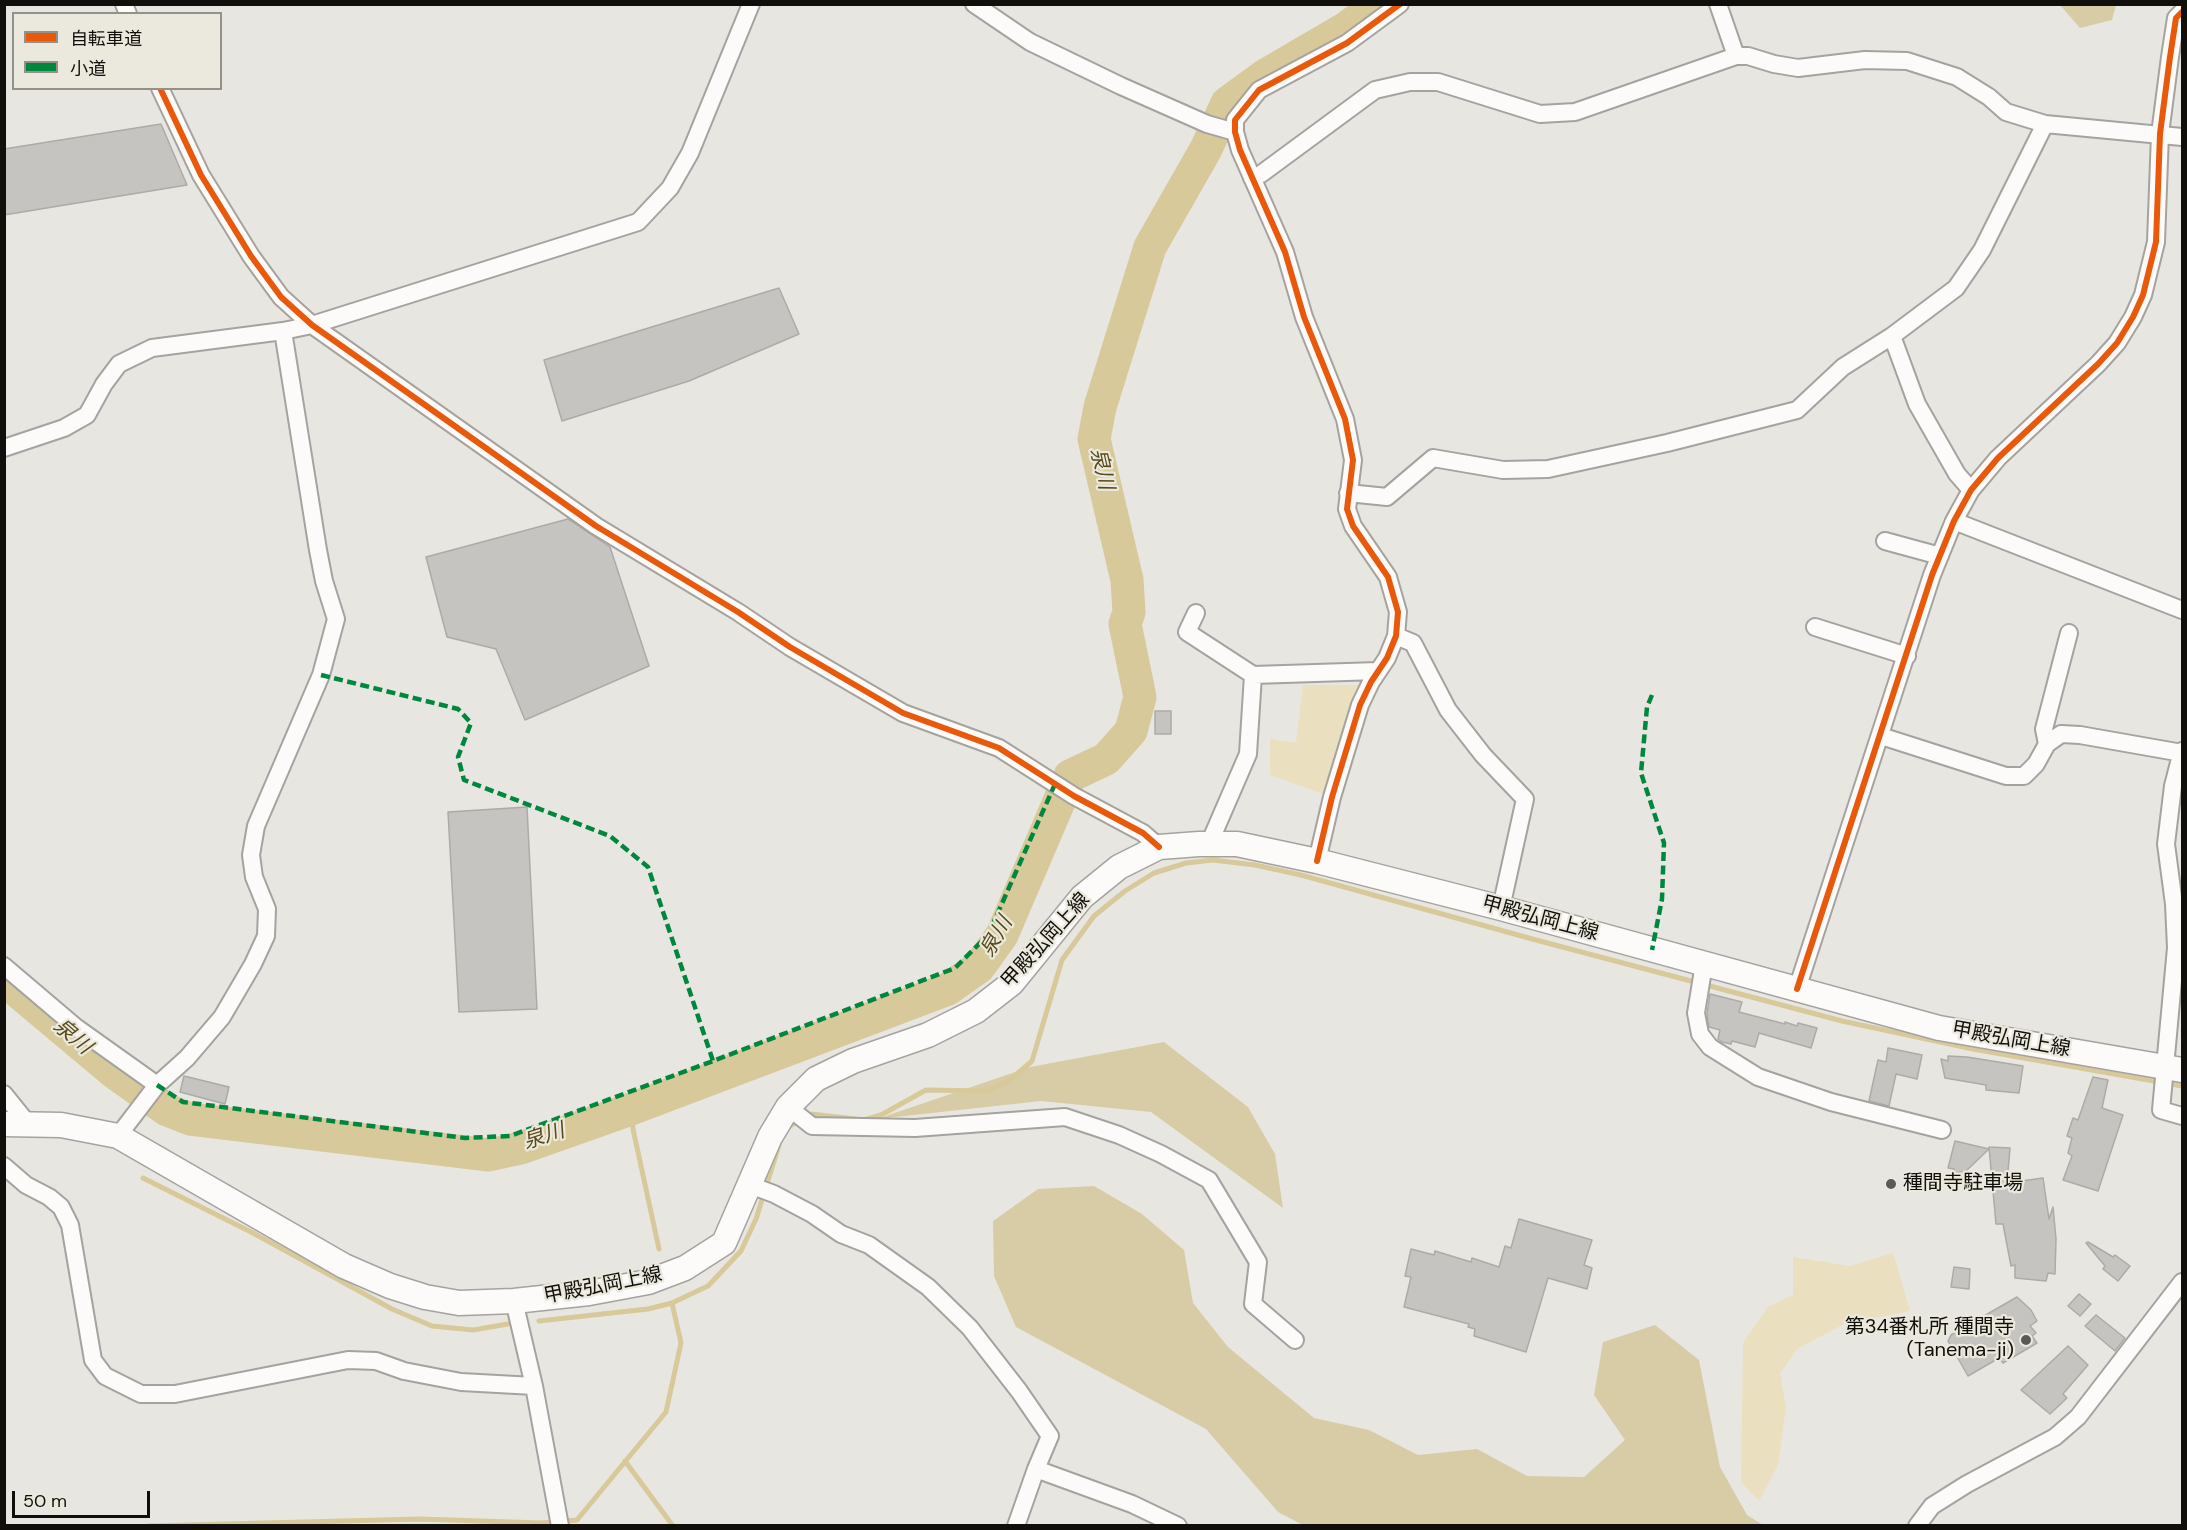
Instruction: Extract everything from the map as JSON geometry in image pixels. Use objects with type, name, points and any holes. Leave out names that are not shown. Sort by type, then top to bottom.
[{"type":"main road","name":"甲殿弘岡上線","points":[[4,1124],[61,1125],[118,1136],[344,1266],[425,1297],[459,1303],[514,1301],[589,1293],[648,1282],[686,1268],[724,1243],[762,1190],[770,1137],[788,1107],[816,1078],[853,1061],[928,1035],[976,1011],[1012,983],[1082,897],[1119,867],[1159,847],[1209,844],[1237,844],[1317,861],[1501,908],[1704,966],[1938,1028],[2168,1077]]},
{"type":"street","points":[[4,448],[64,428],[87,415],[118,364],[152,348],[283,331],[312,325],[638,222],[670,188],[690,153],[751,4]]},
{"type":"street","points":[[974,4],[1030,42],[1121,86],[1207,124],[1230,131],[1285,252],[1304,317],[1345,419],[1353,460],[1347,509],[1353,526],[1388,577],[1398,612],[1396,636],[1387,658],[1359,705],[1332,797],[1317,861]]},
{"type":"street","points":[[1230,131],[1235,120],[1259,90],[1347,43],[1400,4]]},
{"type":"street","points":[[1718,4],[1736,56]]},
{"type":"street","points":[[1797,989],[1940,556],[1954,520],[1971,489],[1998,459],[2117,343],[2143,295],[2156,242],[2160,134],[2176,18],[2182,12]]},
{"type":"street","points":[[1252,178],[1261,174],[1375,90],[1410,82],[1438,82],[1540,114],[1575,112],[1736,56],[1748,56],[1798,68],[1865,60],[1907,61],[1957,77],[1989,96],[2006,112],[2045,124],[2182,137]]},
{"type":"street","points":[[161,90],[201,175],[251,256],[280,297],[312,325],[596,526],[738,612],[790,647],[903,713],[999,748],[1074,796],[1143,833],[1159,847]]},
{"type":"street","points":[[1348,493],[1387,497],[1433,458],[1503,470],[1548,469],[1667,443],[1797,410],[1843,367],[1892,336],[1956,288],[1982,250],[2045,124]]},
{"type":"street","points":[[118,1136],[154,1089],[187,1058],[222,1017],[254,964],[266,936],[267,909],[254,877],[251,855],[256,826],[321,675],[336,619],[324,581],[318,550],[283,331]]},
{"type":"street","points":[[1892,336],[1917,404],[1957,474],[1971,489]]},
{"type":"street","points":[[1954,520],[2182,610]]},
{"type":"street","points":[[1885,540],[1940,556]]},
{"type":"street","points":[[1196,613],[1187,632],[1253,675],[1378,670]]},
{"type":"street","points":[[1815,627],[1907,656]]},
{"type":"street","points":[[2048,744],[2044,729],[2069,633]]},
{"type":"street","points":[[1396,636],[1413,643],[1448,710],[1483,755],[1525,799],[1501,908]]},
{"type":"street","points":[[1209,844],[1248,754],[1253,675]]},
{"type":"street","points":[[1881,736],[2006,776],[2024,776],[2036,764],[2048,744],[2061,734],[2080,735],[2182,752],[2173,786],[2166,844],[2174,904],[2176,948],[2168,1077],[2161,1110],[2182,1116]]},
{"type":"street","points":[[4,966],[154,1089]]},
{"type":"street","points":[[1704,966],[1696,1013],[1700,1034],[1710,1047],[1758,1077],[1831,1102],[1942,1130]]},
{"type":"street","points":[[4,1094],[29,1125]]},
{"type":"street","points":[[788,1107],[812,1126],[915,1128],[1065,1117],[1119,1135],[1161,1154],[1209,1180],[1258,1262],[1253,1304],[1295,1340]]},
{"type":"street","points":[[4,1166],[26,1185],[49,1197],[61,1207],[70,1225],[93,1360],[105,1376],[141,1394],[175,1394],[348,1360],[375,1361],[404,1371],[462,1382],[534,1386]]},
{"type":"street","points":[[762,1190],[812,1214],[841,1234],[869,1245],[928,1287],[970,1328],[1019,1391],[1050,1436],[1016,1526]]},
{"type":"street","points":[[1917,1526],[1932,1506],[1967,1484],[2055,1437],[2078,1417],[2182,1282]]},
{"type":"street","points":[[514,1301],[534,1386],[559,1522]]},
{"type":"street","points":[[1036,1469],[1132,1504],[1178,1526]]},
{"type":"shaded area","points":[[2060,5],[2116,5],[2112,20],[2080,28]]},
{"type":"shaded area","points":[[1303,685],[1359,685],[1324,794],[1270,775],[1270,739],[1296,743]]},
{"type":"shaded area","points":[[1164,1042],[1248,1107],[1275,1154],[1283,1208],[1151,1112],[1041,1101],[877,1119],[1030,1067]]},
{"type":"shaded area","points":[[1094,1186],[1142,1214],[1184,1250],[1193,1303],[1228,1347],[1314,1418],[1369,1430],[1418,1455],[1477,1449],[1527,1476],[1584,1477],[1625,1440],[1594,1395],[1603,1342],[1655,1325],[1699,1360],[1720,1467],[1747,1515],[1763,1525],[1303,1525],[1278,1512],[1206,1429],[1016,1327],[994,1276],[993,1221],[1038,1189]]},
{"type":"shaded area","points":[[1893,1253],[1910,1311],[1844,1324],[1797,1349],[1780,1374],[1786,1407],[1778,1465],[1759,1501],[1741,1482],[1743,1343],[1768,1307],[1793,1295],[1793,1257],[1850,1266]]},
{"type":"building","points":[[161,124],[187,185],[4,215],[4,149]]},
{"type":"building","points":[[779,288],[799,334],[689,381],[562,421],[544,360]]},
{"type":"building","points":[[568,519],[610,547],[649,666],[525,720],[496,649],[447,637],[426,557]]},
{"type":"building","points":[[1155,711],[1171,711],[1171,734],[1155,734]]},
{"type":"building","points":[[527,807],[537,1009],[459,1012],[448,812]]},
{"type":"building","points":[[1710,994],[1742,1002],[1739,1012],[1785,1024],[1785,1022],[1797,1026],[1798,1023],[1817,1028],[1811,1048],[1759,1033],[1755,1047],[1732,1041],[1731,1044],[1722,1042],[1718,1039],[1720,1030],[1709,1027],[1707,1014]]},
{"type":"building","points":[[1888,1048],[1922,1055],[1917,1079],[1896,1074],[1889,1106],[1869,1101],[1878,1060],[1886,1062]]},
{"type":"building","points":[[1948,1056],[2023,1066],[2019,1093],[1986,1090],[1986,1085],[1945,1078],[1941,1059],[1948,1061]]},
{"type":"building","points":[[184,1076],[229,1087],[225,1104],[180,1092]]},
{"type":"building","points":[[2093,1077],[2108,1080],[2102,1108],[2123,1115],[2098,1191],[2063,1180],[2072,1156],[2068,1153],[2072,1138],[2067,1136],[2073,1118],[2078,1120]]},
{"type":"building","points":[[1955,1141],[1989,1149],[1966,1171],[1956,1173],[1954,1169],[1948,1168]]},
{"type":"building","points":[[1989,1147],[2010,1148],[2007,1183],[2043,1178],[2049,1219],[2053,1207],[2056,1239],[2055,1274],[2048,1273],[2046,1281],[2015,1278],[2015,1265],[2011,1266],[2003,1224],[1996,1224]]},
{"type":"building","points":[[1519,1219],[1592,1240],[1584,1265],[1592,1268],[1587,1289],[1548,1278],[1526,1352],[1474,1336],[1475,1329],[1468,1327],[1469,1324],[1404,1307],[1411,1277],[1405,1276],[1411,1249],[1434,1255],[1435,1251],[1471,1262],[1472,1258],[1499,1267],[1505,1246],[1511,1248]]},
{"type":"building","points":[[2088,1242],[2113,1257],[2115,1255],[2130,1266],[2118,1281],[2103,1269],[2105,1266],[2086,1243]]},
{"type":"building","points":[[1954,1267],[1970,1269],[1969,1289],[1951,1287]]},
{"type":"building","points":[[2079,1294],[2091,1304],[2080,1316],[2068,1306]]},
{"type":"building","points":[[2017,1297],[2031,1310],[2037,1321],[2030,1326],[2036,1333],[2032,1336],[2037,1343],[2003,1363],[1999,1358],[1968,1376],[1948,1341],[1951,1335]]},
{"type":"building","points":[[2096,1315],[2125,1338],[2115,1351],[2085,1326]]},
{"type":"building","points":[[2068,1346],[2088,1365],[2063,1394],[2067,1398],[2050,1414],[2021,1390]]},
{"type":"waterway","name":"泉川","points":[[4,980],[115,1073],[167,1110],[190,1119],[489,1155],[521,1148],[631,1109],[948,989],[979,967],[1002,935],[1070,776],[1106,759],[1131,731],[1140,697],[1125,624],[1129,612],[1127,580],[1094,439],[1100,407],[1150,247],[1206,149],[1227,103],[1264,76],[1346,28],[1378,4]]},
{"type":"waterway","points":[[786,1128],[811,1114],[864,1120],[881,1115],[926,1090],[989,1091],[1011,1079],[1032,1061],[1062,960],[1094,916],[1125,891],[1154,873],[1186,863],[1213,860],[1255,865],[1301,875],[1842,1021],[1973,1049],[2182,1086]]},
{"type":"waterway","points":[[631,1109],[633,1129],[659,1249]]},
{"type":"waterway","points":[[539,1321],[648,1309],[672,1303],[708,1286],[741,1251],[756,1219],[779,1145]]},
{"type":"waterway","points":[[143,1178],[253,1233],[392,1309],[432,1326],[473,1330],[508,1324]]},
{"type":"waterway","points":[[148,1526],[420,1519],[542,1523],[577,1520],[666,1412],[681,1343],[672,1303]]},
{"type":"waterway","points":[[625,1461],[673,1526]]},
{"type":"marked path","points":[[321,675],[458,709],[471,723],[458,757],[464,780],[610,836],[648,867],[713,1061]]},
{"type":"marked path","points":[[1652,695],[1647,707],[1641,773],[1664,843],[1662,899],[1652,950]]},
{"type":"marked path","points":[[157,1085],[183,1102],[465,1138],[510,1136],[955,968],[988,935],[1055,784]]},
{"type":"cycle path","points":[[1317,861],[1332,797],[1360,705],[1371,682],[1387,658],[1396,636],[1398,612],[1388,577],[1353,526],[1347,509],[1353,460],[1345,419],[1304,317],[1285,252],[1240,150],[1235,132],[1235,120],[1259,90],[1347,43],[1400,4]]},
{"type":"cycle path","points":[[1797,989],[1932,575],[1954,521],[1971,490],[1998,458],[2098,364],[2117,343],[2143,295],[2156,242],[2160,134],[2170,57],[2176,18],[2182,12]]},
{"type":"cycle path","points":[[161,90],[201,175],[251,256],[281,297],[312,325],[596,526],[738,612],[790,647],[903,713],[999,748],[1074,796],[1143,833],[1159,847]]},
{"type":"place","name":"種間寺駐車場","points":[[1891,1184]]},
{"type":"place","name":"第34番札所 種間寺 (Tanema-ji)","points":[[2026,1340]]}]
